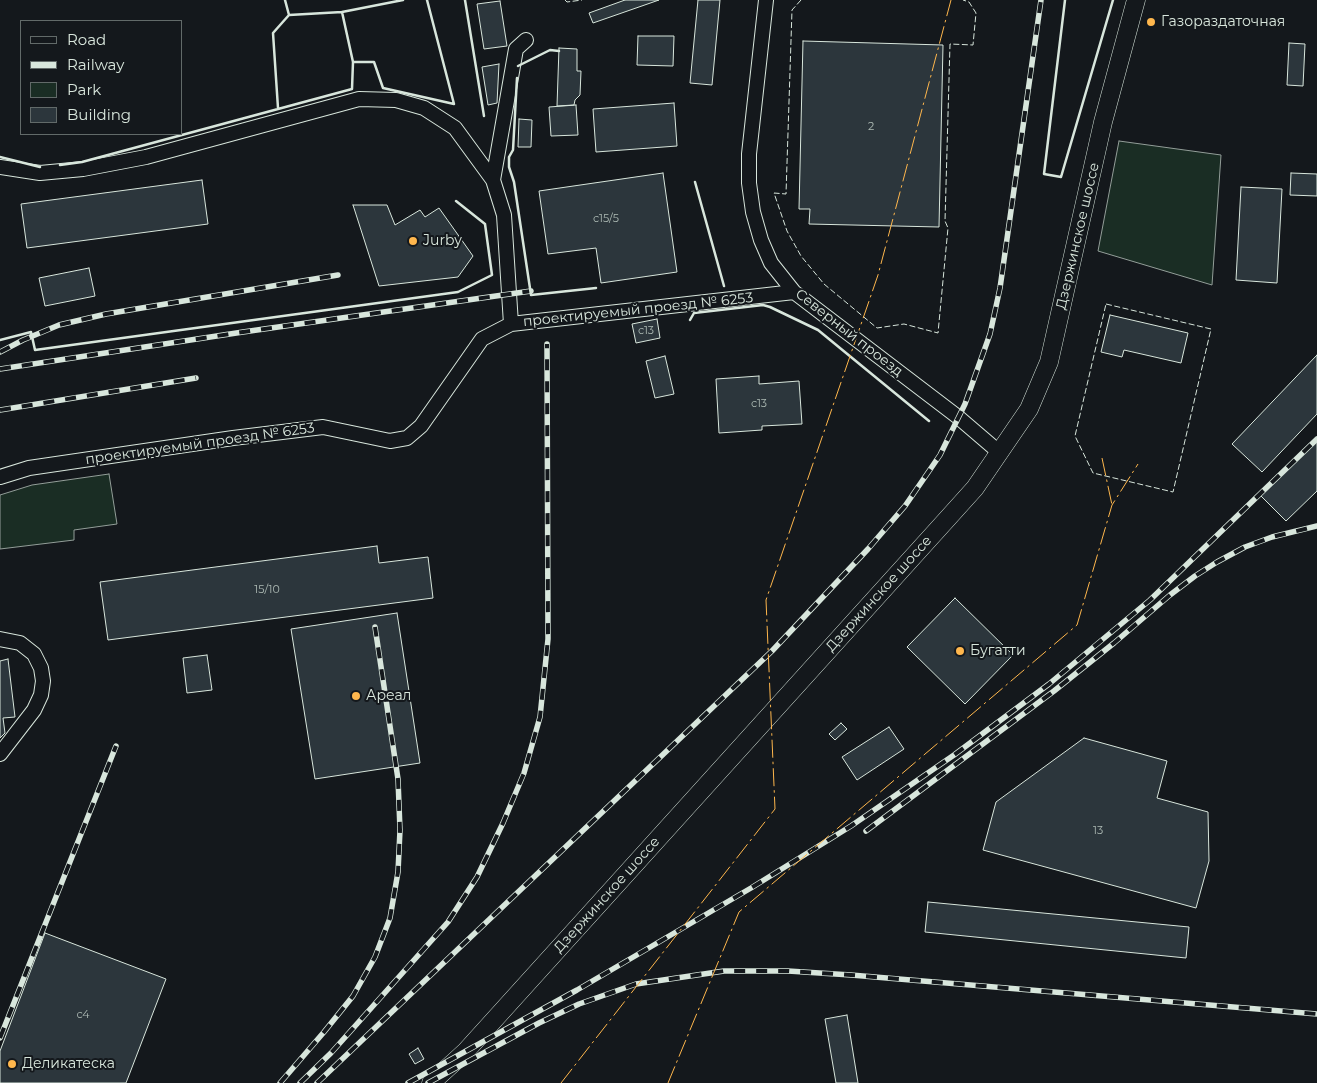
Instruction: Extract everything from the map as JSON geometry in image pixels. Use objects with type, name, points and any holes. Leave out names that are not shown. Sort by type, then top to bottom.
[{"type":"main road","name":"Дзержинское шоссе","points":[[431,1083],[465,1052],[975,488],[1029,409],[1049,362],[1103,122],[1136,0]]},
{"type":"street","name":"Северный проезд","points":[[766,0],[749,154],[749,183],[752,212],[760,240],[771,263],[794,292],[958,418],[1000,453]]},
{"type":"street","points":[[493,180],[516,49],[526,40]]},
{"type":"street","points":[[0,167],[40,173],[92,168],[146,157],[359,99],[396,100],[424,108],[455,128],[493,180],[504,215],[512,324]]},
{"type":"street","name":"проектируемый проезд № 6253","points":[[0,477],[29,468],[323,427],[390,441],[407,438],[421,426],[482,339],[512,324],[794,292]]},
{"type":"street","points":[[0,639],[20,643],[34,654],[41,668],[43,681],[41,695],[34,710],[0,754]]},
{"type":"green space","points":[[1119,141],[1221,155],[1212,285],[1098,251]]},
{"type":"green space","points":[[109,474],[117,524],[74,530],[74,540],[0,549],[0,495],[32,485]]},
{"type":"building","points":[[625,0],[659,0],[593,23],[589,13]]},
{"type":"building","points":[[698,0],[720,0],[712,85],[690,83]]},
{"type":"building","points":[[500,1],[507,46],[484,49],[477,4]]},
{"type":"building","points":[[638,36],[674,36],[673,66],[637,65]]},
{"type":"building","points":[[803,41],[943,45],[939,227],[809,224],[810,209],[799,209]]},
{"type":"building","points":[[1289,43],[1305,44],[1303,86],[1287,85]]},
{"type":"building","points":[[559,48],[577,49],[577,71],[581,71],[580,95],[575,100],[574,105],[557,106]]},
{"type":"building","points":[[499,64],[497,103],[488,105],[482,67]]},
{"type":"building","points":[[674,103],[677,146],[596,152],[593,109]]},
{"type":"building","points":[[576,105],[578,135],[551,136],[549,107]]},
{"type":"building","points":[[519,119],[532,120],[531,147],[518,147]]},
{"type":"building","points":[[663,173],[677,272],[601,283],[596,248],[548,254],[539,191]]},
{"type":"building","points":[[1291,173],[1317,174],[1317,196],[1290,195]]},
{"type":"building","points":[[202,180],[208,224],[27,248],[21,204]]},
{"type":"building","points":[[1241,187],[1282,189],[1277,283],[1236,280]]},
{"type":"building","name":"Jurby","points":[[353,205],[387,205],[395,225],[420,210],[425,217],[439,208],[473,256],[458,277],[379,286]]},
{"type":"building","points":[[89,268],[95,296],[45,306],[39,278]]},
{"type":"building","points":[[1110,315],[1188,333],[1181,363],[1124,350],[1122,357],[1101,352]]},
{"type":"building","points":[[657,319],[660,338],[636,343],[632,324]]},
{"type":"building","points":[[1317,355],[1317,414],[1262,472],[1232,444]]},
{"type":"building","points":[[665,356],[674,394],[655,398],[646,361]]},
{"type":"building","points":[[759,376],[759,384],[799,381],[802,424],[762,426],[762,430],[719,433],[716,379]]},
{"type":"building","points":[[1317,441],[1317,491],[1286,521],[1260,495]]},
{"type":"building","points":[[377,546],[379,563],[428,557],[433,598],[108,640],[100,582]]},
{"type":"building","name":"Бугатти","points":[[955,598],[1013,655],[965,704],[907,647]]},
{"type":"building","name":"Ареал","points":[[397,613],[420,763],[315,779],[291,629]]},
{"type":"building","points":[[207,655],[212,690],[187,693],[183,658]]},
{"type":"building","points":[[8,659],[15,717],[3,718],[5,733],[0,738],[0,661]]},
{"type":"building","points":[[841,723],[847,729],[835,740],[829,734]]},
{"type":"building","points":[[889,727],[904,749],[857,780],[842,757]]},
{"type":"building","points":[[1084,738],[1167,761],[1157,798],[1208,812],[1209,861],[1196,908],[983,850],[996,802]]},
{"type":"building","points":[[928,902],[1189,927],[1186,958],[925,932]]},
{"type":"building","points":[[45,933],[166,979],[126,1083],[0,1083],[0,1051]]},
{"type":"building","points":[[847,1015],[858,1083],[836,1083],[825,1019]]},
{"type":"building","points":[[418,1048],[424,1059],[415,1064],[409,1054]]},
{"type":"railway","points":[[317,1083],[772,651],[868,549],[905,506],[940,455],[965,404],[990,334],[1000,288],[1041,0]]},
{"type":"railway","points":[[0,352],[59,325],[106,314],[338,275]]},
{"type":"railway","points":[[0,369],[531,291]]},
{"type":"railway","points":[[300,1083],[331,1053],[448,922],[477,877],[524,773],[540,717],[548,639],[547,344]]},
{"type":"railway","points":[[0,410],[196,378]]},
{"type":"railway","points":[[408,1083],[577,990],[751,888],[851,826],[954,755],[1049,684],[1150,600],[1317,439]]},
{"type":"railway","points":[[866,831],[1054,691],[1195,576],[1245,547],[1272,537],[1317,526]]},
{"type":"railway","points":[[280,1083],[353,996],[375,957],[390,918],[398,872],[400,830],[398,779],[375,627]]},
{"type":"railway","points":[[0,1038],[116,746]]},
{"type":"railway","points":[[428,1083],[539,1023],[579,1004],[636,984],[724,971],[788,971],[851,975],[1317,1014]]},
{"type":"fence","points":[[565,0],[567,2],[582,0]]},
{"type":"fence","points":[[801,0],[792,10],[786,194],[774,193],[787,231],[801,256],[824,284],[877,328],[904,324],[938,333],[948,228],[945,221],[950,44],[973,45],[976,13],[969,2],[963,0]]},
{"type":"fence","points":[[1106,304],[1211,329],[1173,492],[1093,473],[1075,436],[1106,304]]},
{"type":"wall","points":[[285,0],[289,15]]},
{"type":"wall","points":[[278,108],[273,33],[289,15],[342,12],[403,0]]},
{"type":"wall","points":[[353,62],[374,62],[383,88],[454,104],[427,0]]},
{"type":"wall","points":[[465,0],[484,116]]},
{"type":"wall","points":[[1065,0],[1044,174],[1061,177],[1113,0]]},
{"type":"wall","points":[[182,135],[352,89],[353,62],[342,12]]},
{"type":"wall","points":[[518,66],[550,50],[559,51]]},
{"type":"wall","points":[[517,78],[513,150],[509,157],[509,167],[514,182],[531,295],[596,288]]},
{"type":"wall","points":[[60,165],[82,162],[182,135]]},
{"type":"wall","points":[[0,157],[40,167]]},
{"type":"wall","points":[[695,182],[724,286]]},
{"type":"wall","points":[[0,340],[31,332],[35,350],[458,292],[492,275],[485,224],[456,201]]},
{"type":"wall","points":[[690,320],[694,313],[763,305],[770,307],[818,330],[929,421]]},
{"type":"power","points":[[561,1083],[775,809],[766,600],[878,275],[951,0]]},
{"type":"power","points":[[1102,458],[1112,505]]},
{"type":"power","points":[[668,1083],[739,912],[1077,625],[1112,505],[1138,464]]},
{"type":"place","name":"Газораздаточная","points":[[1151,22]]},
{"type":"place","name":"Jurby","points":[[413,241]]},
{"type":"place","name":"Бугатти","points":[[960,651]]},
{"type":"place","name":"Ареал","points":[[356,696]]},
{"type":"place","name":"Деликатеска","points":[[12,1064]]}]
